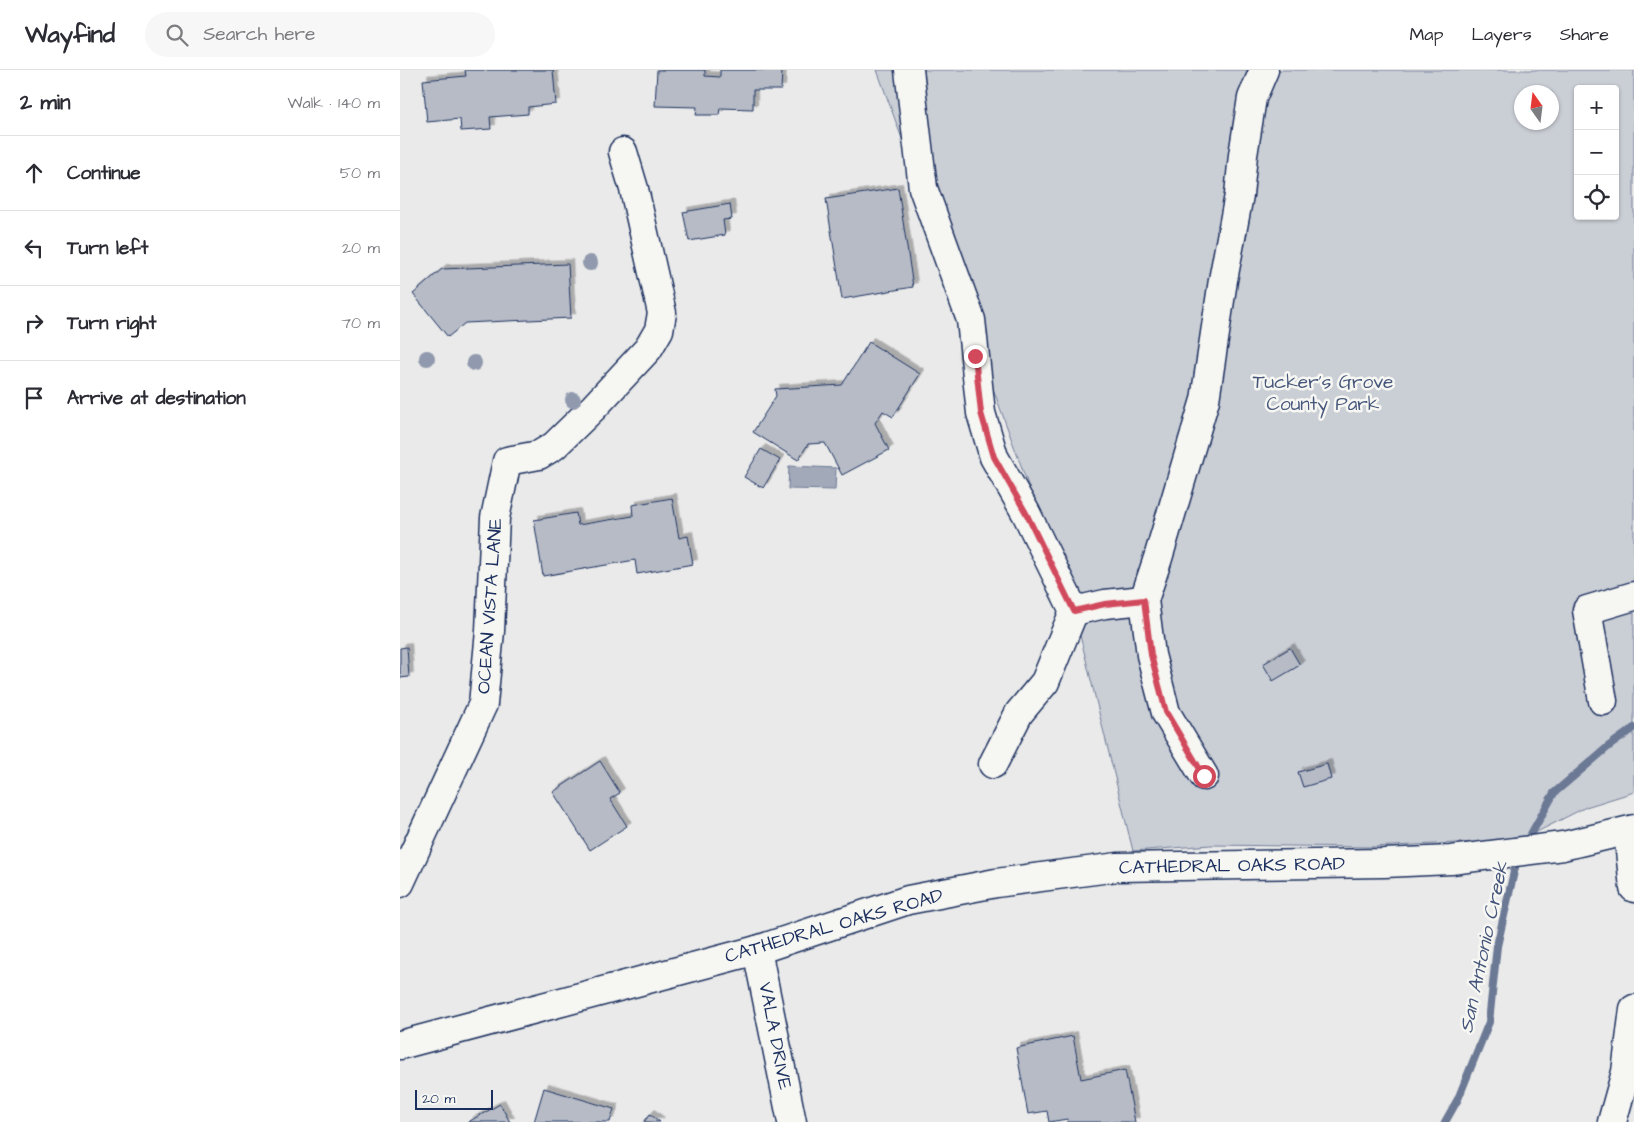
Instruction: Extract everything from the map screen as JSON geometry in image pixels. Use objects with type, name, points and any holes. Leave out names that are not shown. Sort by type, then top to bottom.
[{"type":"main road","points":[[909,70],[923,188],[971,320],[981,413],[994,457],[1026,513],[1074,611],[1045,682],[1019,713],[993,764]]},
{"type":"main road","points":[[1204,776],[1166,712],[1151,655],[1144,600],[1205,400],[1239,195],[1252,98],[1264,70]]},
{"type":"main road","name":"OCEAN VISTA LANE","points":[[400,883],[483,704],[490,631],[495,518],[507,461],[539,455],[554,446],[593,408],[648,349],[659,330],[662,313],[634,189],[623,152]]},
{"type":"main road","points":[[1603,701],[1587,610],[1634,596]]},
{"type":"main road","points":[[1074,611],[1105,604],[1144,600]]},
{"type":"main road","points":[[1631,831],[1634,888]]},
{"type":"main road","name":"CATHEDRAL OAKS ROAD","points":[[400,1045],[757,950],[908,900],[996,883],[1118,867],[1384,863],[1451,860],[1563,846],[1631,831]]},
{"type":"main road","name":"VALA DRIVE","points":[[757,950],[792,1122]]},
{"type":"main road","points":[[1612,1122],[1626,1072],[1634,1009]]},
{"type":"green space","name":"Tucker's Grove County Park","points":[[877,70],[1634,70],[1634,792],[1586,807],[1531,835],[1499,841],[1371,847],[1211,845],[1133,851],[1074,611]]},
{"type":"water","points":[[789,466],[836,468],[835,490],[788,489]]},
{"type":"building","points":[[465,70],[553,70],[556,104],[528,107],[528,114],[490,117],[491,129],[461,131],[460,119],[427,122],[423,80],[466,76]]},
{"type":"building","points":[[657,70],[705,70],[705,76],[720,77],[720,70],[782,70],[781,90],[753,90],[753,109],[720,108],[719,115],[696,115],[697,107],[655,106]]},
{"type":"building","points":[[898,188],[913,287],[842,299],[826,199]]},
{"type":"building","points":[[730,204],[732,219],[723,220],[725,235],[689,241],[683,212]]},
{"type":"building","points":[[568,264],[571,318],[465,323],[448,337],[413,294],[442,269]]},
{"type":"building","points":[[869,342],[920,374],[893,417],[883,411],[875,423],[889,450],[842,475],[825,443],[808,444],[798,460],[753,432],[776,396],[775,389],[842,385]]},
{"type":"building","points":[[761,449],[780,460],[763,488],[744,477]]},
{"type":"building","points":[[672,498],[679,538],[688,536],[693,564],[637,574],[635,560],[543,576],[534,520],[576,513],[578,525],[633,516],[632,505]]},
{"type":"building","points":[[407,647],[409,677],[400,678],[400,648]]},
{"type":"building","points":[[1290,648],[1300,665],[1273,681],[1263,664]]},
{"type":"building","points":[[600,761],[620,793],[610,799],[627,826],[590,850],[553,792]]},
{"type":"building","points":[[1327,764],[1331,779],[1303,787],[1298,772]]},
{"type":"building","points":[[1073,1036],[1081,1079],[1125,1070],[1135,1122],[1068,1122],[1067,1119],[1049,1122],[1047,1111],[1028,1114],[1016,1048]]},
{"type":"building","points":[[544,1088],[614,1109],[610,1122],[534,1122]]},
{"type":"building","points":[[500,1104],[510,1122],[468,1122]]},
{"type":"building","points":[[650,1114],[660,1122],[644,1122]]},
{"type":"waterway","name":"San Antonio Creek","points":[[1526,843],[1554,793],[1609,746],[1634,728]]},
{"type":"waterway","name":"San Antonio Creek","points":[[1445,1122],[1458,1099],[1489,1022],[1497,946],[1518,858]]},
{"type":"route","points":[[975,356],[981,413],[994,457],[1026,513],[1074,611],[1105,604],[1144,600],[1151,655],[1166,712],[1204,776]]}]
